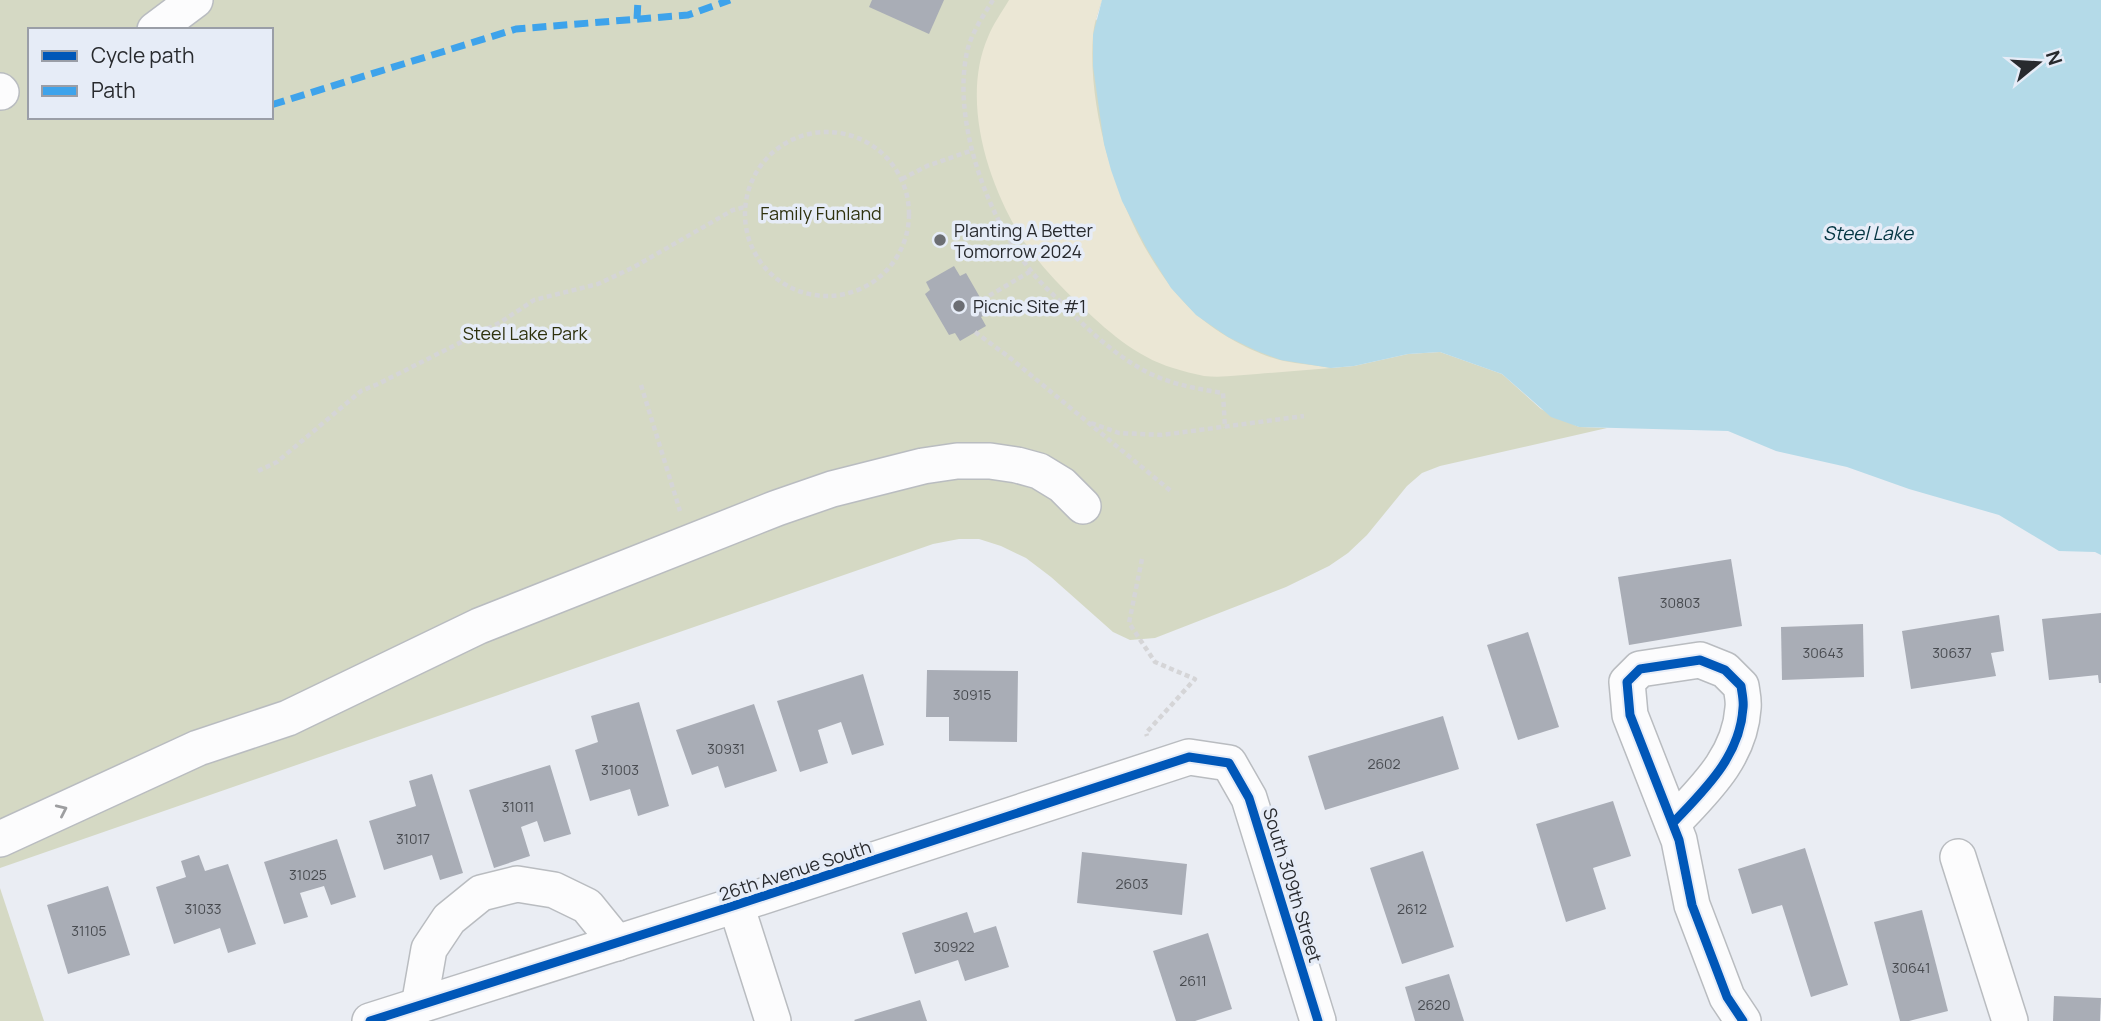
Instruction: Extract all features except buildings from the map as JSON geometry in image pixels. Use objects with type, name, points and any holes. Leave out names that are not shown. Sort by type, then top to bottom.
[{"type":"street","points":[[158,28],[195,0]]},
{"type":"street","points":[[0,839],[198,748],[288,718],[479,626],[778,508],[842,486],[923,466],[957,461],[990,461],[1039,471],[1062,485],[1083,506]]},
{"type":"street","name":"26th Avenue South","points":[[370,1021],[1189,757],[1229,763]]},
{"type":"street","name":"South 309th Street","points":[[1229,763],[1249,797],[1318,1021]]},
{"type":"street","points":[[1673,823],[1692,905],[1727,997],[1743,1021]]},
{"type":"street","points":[[1958,857],[2010,1021]]},
{"type":"street","points":[[419,1006],[429,949],[449,919],[481,893],[517,884],[554,890],[587,906],[617,943]]},
{"type":"street","points":[[736,905],[773,1021]]},
{"type":"path","points":[[993,0],[968,49],[964,74],[964,101],[973,150],[990,203],[1014,247],[1031,271],[1089,331],[1149,373],[1172,383],[1223,393],[1225,428]]},
{"type":"path","points":[[813,133],[840,133],[865,141],[887,158],[902,180],[909,206],[907,233],[897,259],[878,279],[855,292],[827,297],[800,292],[776,279],[758,258],[747,233],[745,207],[752,181],[766,159],[788,142],[813,133]]},
{"type":"path","points":[[902,180],[927,166],[973,150]]},
{"type":"path","points":[[258,471],[277,462],[361,391],[501,322],[534,300],[598,284],[634,267],[733,210],[745,207]]},
{"type":"path","points":[[982,300],[1031,271]]},
{"type":"path","points":[[975,332],[1172,492]]},
{"type":"path","points":[[641,385],[691,542]]},
{"type":"path","points":[[1084,419],[1119,433],[1162,435],[1304,416]]},
{"type":"path","points":[[1142,559],[1129,623],[1155,662],[1195,679],[1146,733],[1157,767]]},
{"type":"green space","name":"Steel Lake Park","points":[[0,0],[1102,0],[1096,19],[1331,368],[1354,366],[1408,354],[1440,352],[1502,374],[1541,409],[1579,427],[1607,428],[1440,466],[1422,473],[1407,486],[1367,535],[1329,566],[1286,587],[1155,638],[1130,640],[1113,632],[1051,577],[1026,558],[1001,546],[979,539],[959,539],[933,544],[0,868]]},
{"type":"green space","points":[[0,888],[44,1021],[0,1021]]},
{"type":"sand","points":[[1009,0],[1102,0],[1093,36],[1097,108],[1117,185],[1132,222],[1151,257],[1172,288],[1195,313],[1225,335],[1273,358],[1331,368],[1217,377],[1173,368],[1146,357],[1110,332],[1043,267],[1025,243],[1000,197],[982,143],[978,116],[980,62],[990,32]]},
{"type":"water","name":"Steel Lake","points":[[1102,0],[2101,0],[2101,555],[2095,552],[2059,551],[1999,515],[1909,489],[1847,467],[1776,451],[1728,431],[1579,427],[1551,417],[1502,374],[1440,352],[1408,354],[1354,366],[1331,368],[1281,360],[1228,337],[1196,315],[1171,288],[1122,201],[1104,144],[1093,66],[1093,35]]},
{"type":"marked path","points":[[637,19],[638,0]]},
{"type":"marked path","points":[[273,104],[516,29],[688,15],[730,0]]},
{"type":"cycle path","points":[[1673,823],[1718,772],[1728,757],[1740,726],[1743,705],[1741,686],[1725,670],[1700,660],[1640,669],[1627,682],[1630,715],[1679,840],[1692,905],[1727,997],[1743,1021]]},
{"type":"cycle path","points":[[370,1021],[1189,757],[1229,763],[1249,798],[1318,1021]]},
{"type":"place","name":"Planting A Better Tomorrow 2024","points":[[940,240]]},
{"type":"place","name":"Picnic Site #1","points":[[959,306]]},
{"type":"park label","name":"Family Funland","points":[[821,213]]}]
